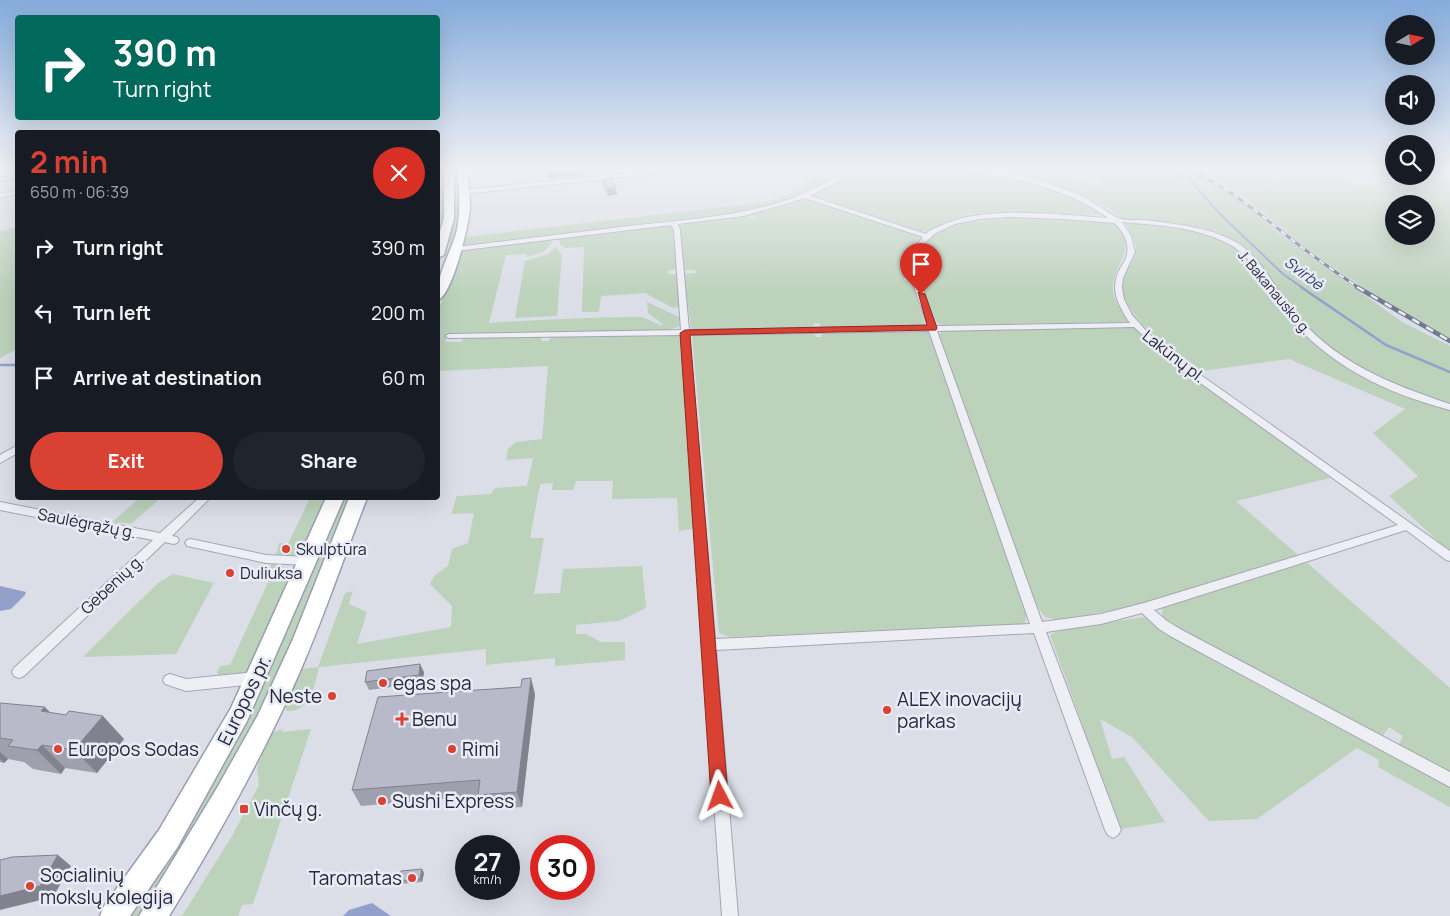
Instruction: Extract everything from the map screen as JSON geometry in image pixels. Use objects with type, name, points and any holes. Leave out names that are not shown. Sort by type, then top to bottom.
[{"type":"main road","points":[[440,247],[449,218],[449,211]]},
{"type":"main road","points":[[440,291],[455,250],[464,211]]},
{"type":"main road","points":[[440,253],[455,250]]},
{"type":"main road","name":"Europos pr.","points":[[114,916],[168,838],[205,776],[256,678],[334,500]]},
{"type":"main road","name":"Europos pr.","points":[[153,916],[221,804],[266,722],[306,630],[357,500]]},
{"type":"street","points":[[455,250],[674,224],[755,211]]},
{"type":"street","points":[[850,211],[926,236],[914,248],[911,257],[912,270],[1113,830]]},
{"type":"street","name":"Lakūnų pl.","points":[[1102,211],[1116,220],[1128,237],[1131,247],[1131,256],[1119,279],[1118,296],[1136,325],[1181,363],[1450,557]]},
{"type":"street","name":"J. Bakanausko g.","points":[[926,236],[959,221],[997,215],[1116,220],[1192,230],[1230,242],[1242,249],[1307,332],[1340,362],[1377,382],[1450,407]]},
{"type":"street","points":[[674,224],[677,230],[730,916]]},
{"type":"street","points":[[449,336],[1136,325]]},
{"type":"street","points":[[0,460],[15,450]]},
{"type":"street","name":"Gebenių g.","points":[[19,672],[168,539],[203,500]]},
{"type":"street","name":"Saulėgrąžų g.","points":[[0,506],[168,539]]},
{"type":"street","points":[[709,645],[1039,628],[1101,618],[1144,608],[1407,526]]},
{"type":"street","points":[[191,543],[266,559],[308,561]]},
{"type":"street","points":[[1144,608],[1163,625],[1176,633],[1450,780]]},
{"type":"street","points":[[170,680],[186,685],[256,678]]},
{"type":"green space","points":[[440,211],[446,211],[440,236]]},
{"type":"green space","points":[[454,211],[459,211],[459,224],[454,243],[446,243]]},
{"type":"green space","points":[[691,211],[747,211],[725,216],[463,245],[465,237]]},
{"type":"green space","points":[[763,211],[842,211],[918,235],[919,237],[908,261],[911,277],[904,278],[904,280],[912,281],[925,324],[921,327],[821,328],[819,323],[813,324],[813,329],[695,330],[691,328],[684,274],[696,273],[695,270],[684,270],[680,227],[685,224],[746,215],[752,219],[756,218],[752,214]]},
{"type":"green space","points":[[855,211],[1098,211],[1106,215],[1017,213],[976,216],[973,213],[968,214],[971,216],[923,232],[862,213],[864,211]]},
{"type":"green space","points":[[1110,211],[1254,211],[1276,231],[1402,322],[1450,346],[1450,552],[1389,496],[1418,476],[1373,433],[1405,409],[1289,359],[1202,371],[1157,338],[1137,318],[1130,307],[1124,295],[1123,283],[1136,248],[1128,227]]},
{"type":"green space","points":[[1260,211],[1385,211],[1385,245],[1435,245],[1435,211],[1450,211],[1450,339],[1358,284],[1305,247]]},
{"type":"green space","points":[[1004,216],[1113,221],[1125,241],[1125,250],[1113,282],[1113,291],[1119,308],[1130,322],[944,325],[937,323],[920,281],[928,280],[927,277],[918,276],[917,252],[931,236],[941,230],[975,219],[979,222],[983,221],[980,219]]},
{"type":"green space","points":[[663,226],[671,227],[674,230],[676,269],[668,271],[669,274],[677,274],[679,307],[673,308],[645,293],[601,296],[599,312],[582,312],[584,247],[565,248],[560,245],[559,238]]},
{"type":"green space","points":[[15,227],[15,350],[0,358],[0,231]]},
{"type":"green space","points":[[550,239],[552,243],[543,252],[526,257],[527,254],[506,255],[489,323],[639,317],[664,325],[648,313],[647,302],[679,317],[680,326],[669,330],[448,334],[445,342],[461,342],[464,338],[541,336],[541,341],[548,341],[551,337],[671,334],[682,338],[697,528],[679,531],[677,498],[612,499],[613,481],[576,481],[573,490],[552,490],[553,483],[540,484],[530,538],[544,538],[534,594],[560,593],[563,569],[642,566],[646,608],[619,621],[576,625],[576,634],[586,634],[601,642],[625,642],[625,660],[555,666],[555,658],[486,665],[486,649],[319,667],[313,690],[306,703],[295,710],[287,711],[283,705],[299,669],[318,667],[345,593],[353,591],[349,604],[367,612],[357,644],[451,627],[452,606],[430,584],[434,576],[448,566],[452,549],[468,543],[474,513],[451,514],[457,496],[491,494],[495,488],[527,486],[533,458],[506,460],[508,449],[516,442],[542,439],[548,366],[440,371],[440,305],[462,251]]},
{"type":"green space","points":[[556,247],[562,255],[557,316],[515,318],[525,261],[548,254]]},
{"type":"green space","points":[[1134,327],[1205,384],[1330,478],[1236,501],[1298,555],[1127,608],[1057,620],[1045,617],[1037,606],[938,335],[944,331]]},
{"type":"green space","points":[[927,332],[931,335],[1027,612],[1025,623],[1020,625],[730,637],[719,633],[692,336],[814,333],[816,337],[822,337],[821,333]]},
{"type":"green space","points":[[138,500],[159,500],[131,524],[112,522]]},
{"type":"green space","points":[[309,500],[328,500],[307,549],[301,554],[292,557],[276,555],[279,543],[288,544]]},
{"type":"green space","points":[[340,500],[351,500],[281,673],[191,837],[139,916],[132,916],[177,842],[274,658]]},
{"type":"green space","points":[[1305,561],[1450,688],[1450,773],[1403,748],[1399,744],[1403,736],[1389,727],[1382,737],[1163,619],[1162,609],[1164,606]]},
{"type":"green space","points":[[272,564],[293,569],[294,572],[254,665],[244,673],[219,676],[217,673],[220,666],[230,665],[272,574],[265,573]]},
{"type":"green space","points":[[173,574],[214,583],[176,654],[83,657],[158,583]]},
{"type":"green space","points":[[1144,617],[1450,784],[1450,807],[1378,767],[1379,760],[1357,748],[1257,819],[1209,821],[1132,737],[1100,719],[1112,759],[1124,757],[1165,822],[1120,829],[1050,635],[1059,630]]},
{"type":"green space","points":[[283,729],[282,732],[311,729],[253,904],[242,905],[238,916],[182,916],[232,836],[259,785],[257,768],[268,738],[271,733]]},
{"type":"water","points":[[0,586],[26,592],[11,609],[0,611]]},
{"type":"water","points":[[372,903],[391,916],[343,916],[349,910]]},
{"type":"building","points":[[420,664],[419,675],[365,682],[367,671]]},
{"type":"building","name":"Rimi","points":[[531,678],[517,792],[478,795],[480,780],[352,790],[378,697],[521,687],[522,679]]},
{"type":"building","points":[[0,703],[45,707],[41,711],[66,715],[69,711],[103,716],[74,750],[42,745],[37,750],[8,746],[13,740],[0,738]]},
{"type":"building","points":[[58,855],[40,886],[0,896],[0,860],[12,857]]},
{"type":"building","points":[[422,869],[420,879],[399,881],[401,871]]},
{"type":"waterway","name":"Svirbė","points":[[1217,211],[1283,274],[1303,288]]},
{"type":"waterway","name":"Svirbė","points":[[1301,287],[1386,345],[1450,372]]},
{"type":"waterway","points":[[0,365],[15,365]]},
{"type":"railway","points":[[1255,211],[1359,288]]},
{"type":"railway","points":[[1357,287],[1450,341]]},
{"type":"place","name":"Skulptūra","points":[[286,549]]},
{"type":"place","name":"Duliuksa","points":[[230,573]]},
{"type":"place","name":"egas spa","points":[[383,683]]},
{"type":"place","name":"Neste","points":[[332,696]]},
{"type":"place","name":"ALEX inovacijų parkas","points":[[887,710]]},
{"type":"place","name":"Benu","points":[[402,719]]},
{"type":"place","name":"Europos Sodas","points":[[58,749]]},
{"type":"place","name":"Rimi","points":[[452,749]]},
{"type":"place","name":"Sushi Express","points":[[382,801]]},
{"type":"place","name":"Vinčų g.","points":[[244,809]]},
{"type":"place","name":"Taromatas","points":[[412,878]]},
{"type":"place","name":"Socialinių mokslų kolegija","points":[[30,886]]},
{"type":"route","points":[[720,796],[685,333],[933,328],[921,294]]}]
